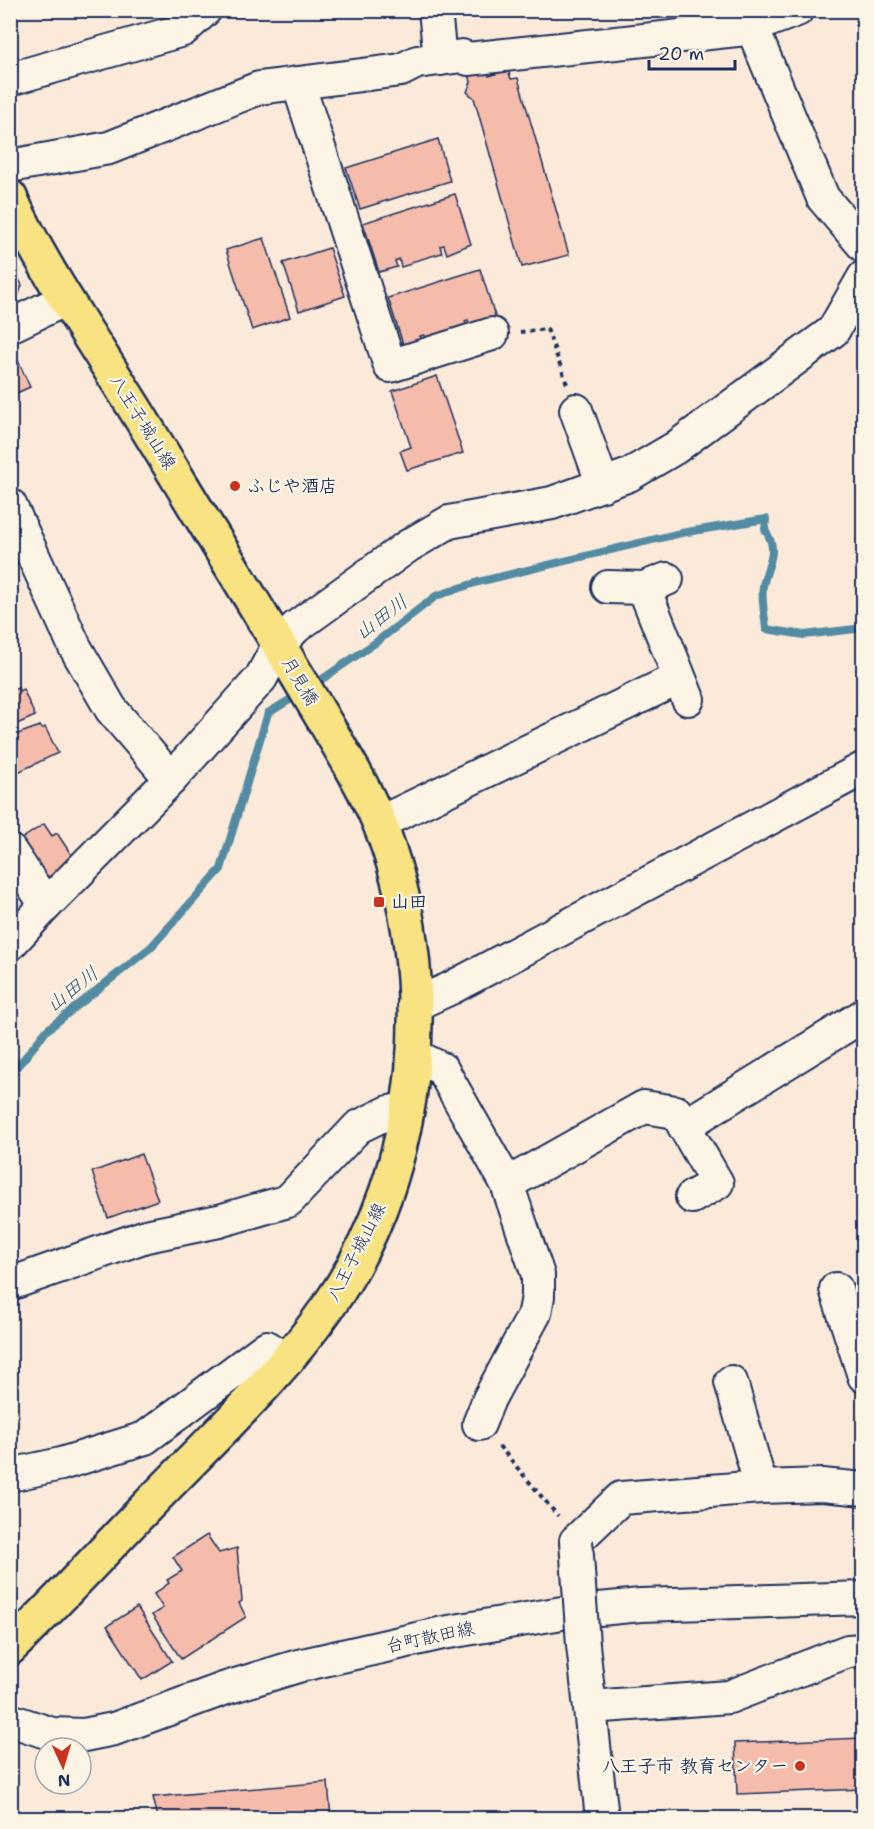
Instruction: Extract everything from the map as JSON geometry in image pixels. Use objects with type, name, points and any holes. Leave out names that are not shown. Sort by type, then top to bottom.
[{"type":"main road","name":"八王子城山線","points":[[10,196],[66,299],[279,644]]},
{"type":"main road","name":"月見橋","points":[[279,644],[322,717]]},
{"type":"main road","name":"八王子城山線","points":[[10,1648],[65,1594],[288,1360],[333,1301],[373,1228],[384,1201],[413,1077],[414,1005],[411,953],[399,885],[379,823],[356,775],[322,717]]},
{"type":"street","points":[[10,79],[183,30],[205,10]]},
{"type":"street","points":[[435,10],[440,59]]},
{"type":"street","points":[[10,166],[109,148],[259,88],[401,70],[417,62],[462,56],[468,59],[480,58],[752,27],[797,10]]},
{"type":"street","points":[[752,27],[823,198],[864,246]]},
{"type":"street","points":[[298,83],[390,366],[492,334]]},
{"type":"street","points":[[10,944],[171,779],[261,678],[279,644],[296,627],[408,546],[449,522],[552,503],[629,475],[675,448],[833,331],[864,277]]},
{"type":"street","points":[[10,326],[66,299]]},
{"type":"street","points":[[576,410],[603,485]]},
{"type":"street","points":[[10,505],[75,647],[111,709],[171,779]]},
{"type":"street","points":[[379,823],[684,688],[655,583],[608,587]]},
{"type":"street","points":[[414,1005],[451,988],[864,768]]},
{"type":"street","points":[[10,851],[46,905]]},
{"type":"street","points":[[684,1126],[864,1015]]},
{"type":"street","points":[[414,1054],[442,1069],[507,1184],[538,1275],[535,1313],[489,1399],[479,1424]]},
{"type":"street","points":[[507,1184],[644,1107],[676,1112],[717,1183],[692,1197]]},
{"type":"street","points":[[10,1284],[146,1236],[219,1221],[288,1201],[358,1127],[389,1112],[407,1108]]},
{"type":"street","points":[[836,1289],[854,1316],[864,1376]]},
{"type":"street","points":[[10,1475],[61,1464],[145,1438],[267,1347],[288,1360]]},
{"type":"street","points":[[731,1382],[760,1487]]},
{"type":"street","points":[[602,1818],[583,1645],[576,1541],[621,1498],[760,1487],[822,1485],[864,1489]]},
{"type":"street","name":"台町散田線","points":[[10,1720],[52,1734],[84,1736],[114,1729],[226,1688],[298,1666],[443,1633],[557,1613],[641,1605],[864,1598]]},
{"type":"street","points":[[590,1707],[729,1697],[848,1651],[864,1650]]},
{"type":"path","points":[[492,334],[547,329],[576,410]]},
{"type":"path","points":[[479,1424],[538,1490],[576,1541]]},
{"type":"building","points":[[485,65],[489,76],[508,70],[511,79],[518,78],[569,255],[522,267],[474,98],[467,92],[471,82],[468,70]]},
{"type":"building","points":[[438,139],[450,181],[360,209],[346,168]]},
{"type":"building","points":[[455,194],[471,244],[447,254],[444,245],[440,246],[442,253],[401,267],[399,259],[395,261],[397,267],[379,272],[363,223]]},
{"type":"building","points":[[264,238],[290,317],[252,330],[226,250]]},
{"type":"building","points":[[329,248],[345,296],[299,311],[283,263]]},
{"type":"building","points":[[10,263],[22,285],[15,306],[10,308]]},
{"type":"building","points":[[480,269],[496,319],[471,329],[468,320],[465,321],[467,328],[426,342],[424,335],[420,336],[422,342],[404,347],[388,298]]},
{"type":"building","points":[[12,347],[30,387],[10,396],[10,348]]},
{"type":"building","points":[[437,376],[463,453],[407,470],[400,451],[411,447],[392,391]]},
{"type":"building","points":[[18,688],[19,691],[23,689],[35,716],[10,727],[10,691]]},
{"type":"building","points":[[40,726],[42,729],[45,727],[58,753],[16,773],[10,761],[10,739]]},
{"type":"building","points":[[44,824],[52,836],[57,833],[78,865],[58,878],[55,873],[45,879],[20,840]]},
{"type":"building","points":[[141,1154],[158,1200],[108,1218],[92,1172]]},
{"type":"building","points":[[207,1535],[219,1553],[237,1548],[242,1601],[239,1603],[246,1617],[181,1659],[152,1615],[163,1608],[154,1594],[169,1583],[167,1580],[182,1571],[173,1557]]},
{"type":"building","points":[[137,1607],[172,1661],[142,1680],[107,1626]]},
{"type":"building","name":"八王子市 教育センター","points":[[864,1738],[864,1789],[737,1794],[735,1743]]},
{"type":"building","points":[[328,1782],[331,1818],[158,1818],[153,1797]]},
{"type":"waterway","name":"山田川","points":[[312,686],[375,643],[436,596],[478,582],[681,533],[766,519],[765,530],[772,545],[771,558],[763,586],[766,629],[804,635],[864,628]]},
{"type":"waterway","name":"山田川","points":[[10,1076],[47,1030],[151,947],[221,869],[268,713],[301,693]]},
{"type":"place","name":"ふじや酒店","points":[[235,486]]},
{"type":"place","name":"山田","points":[[379,902]]},
{"type":"place","name":"八王子市 教育センター","points":[[800,1766]]}]
